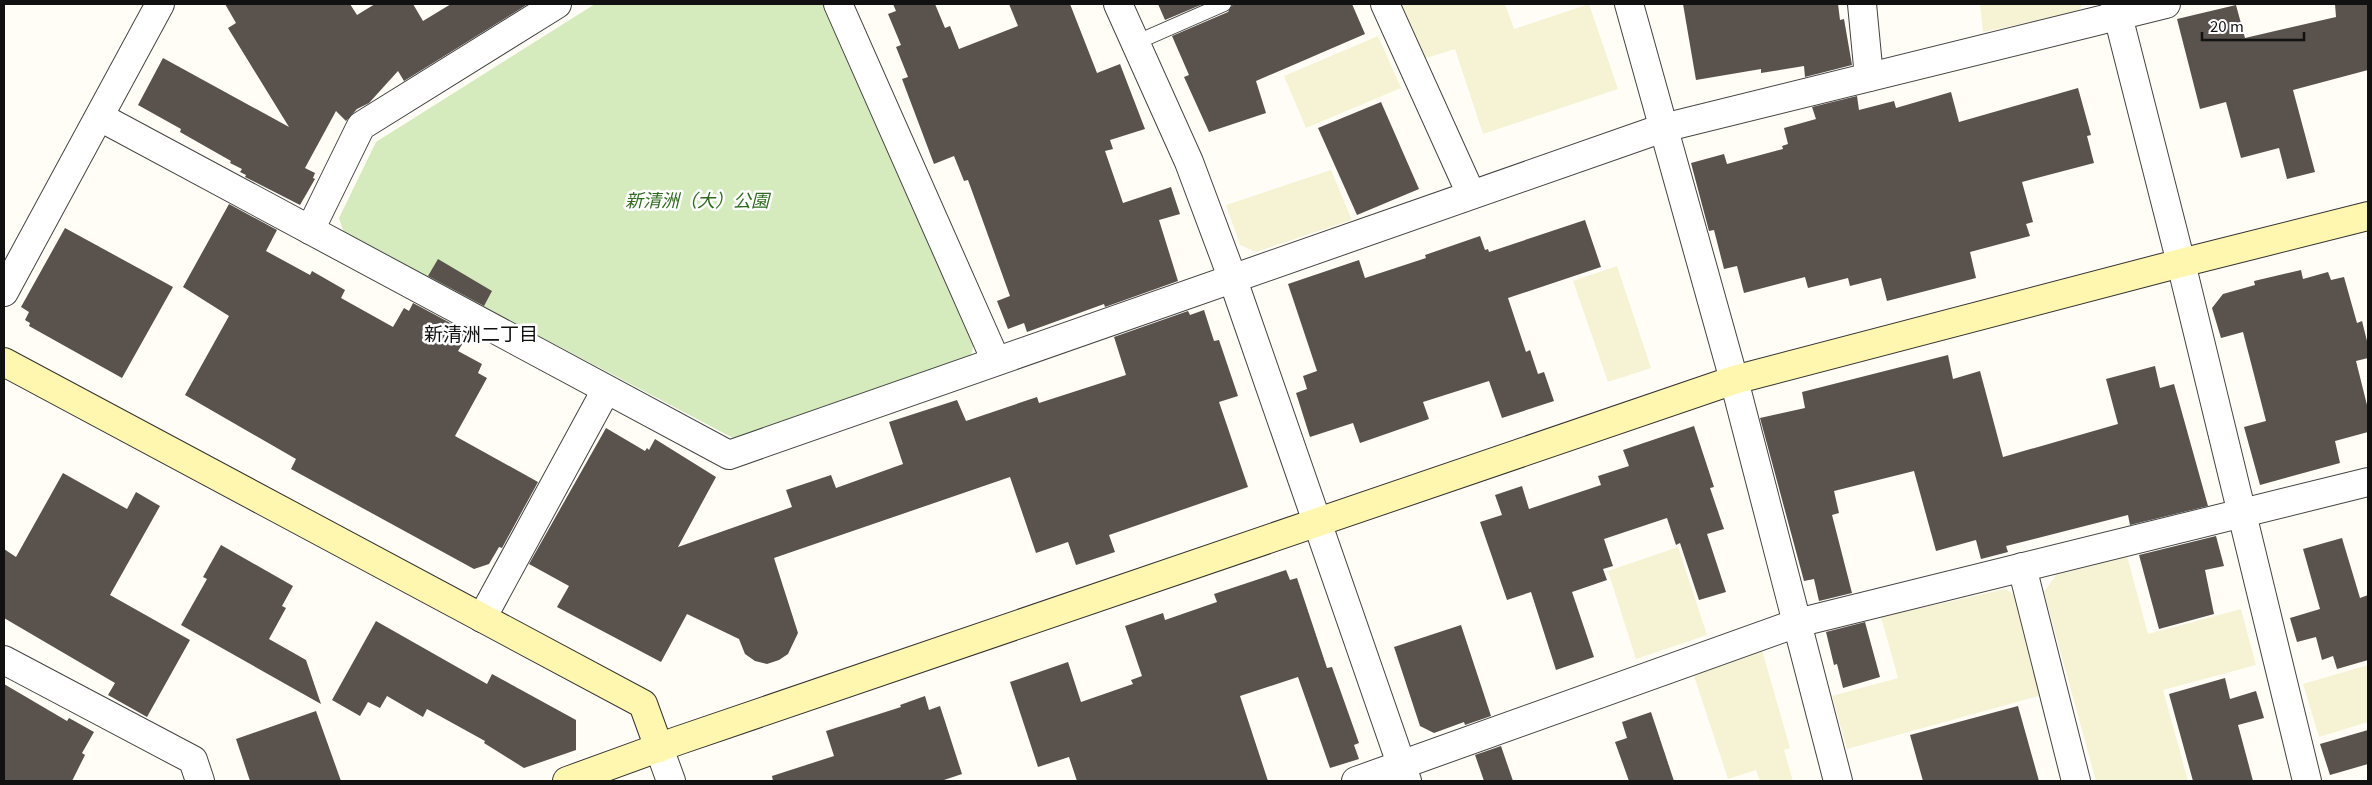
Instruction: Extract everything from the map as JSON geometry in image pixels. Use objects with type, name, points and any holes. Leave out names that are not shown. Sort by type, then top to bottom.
[{"type":"street","points":[[4,292],[160,4]]},
{"type":"street","points":[[838,4],[996,361]]},
{"type":"street","points":[[1118,4],[1184,149],[1232,277],[1316,523],[1405,773]]},
{"type":"street","points":[[1386,4],[1471,194]]},
{"type":"street","points":[[1628,4],[1734,380],[1838,781]]},
{"type":"street","points":[[1862,4],[1869,77]]},
{"type":"street","points":[[100,117],[729,456],[1232,277],[1663,128],[1869,77],[2116,10],[2166,4]]},
{"type":"street","points":[[310,230],[361,126],[551,5]]},
{"type":"street","points":[[2116,10],[2181,263],[2307,781]]},
{"type":"street","points":[[567,781],[1734,380],[2368,216]]},
{"type":"street","points":[[4,362],[643,704],[671,781]]},
{"type":"street","points":[[482,618],[606,390]]},
{"type":"street","points":[[1356,781],[1405,773],[1797,623],[2368,482]]},
{"type":"street","points":[[2022,567],[2076,781]]},
{"type":"street","points":[[4,660],[193,760],[200,781]]},
{"type":"lane","points":[[1136,42],[1224,4]]},
{"type":"shaded area","points":[[1398,4],[1505,4],[1514,29],[1589,4],[1618,89],[1483,134],[1455,49],[1423,59]]},
{"type":"shaded area","points":[[1980,4],[2083,4],[2078,12],[1983,32]]},
{"type":"shaded area","points":[[1378,36],[1401,88],[1306,128],[1284,76]]},
{"type":"shaded area","points":[[1331,170],[1352,220],[1256,252],[1240,245],[1226,205]]},
{"type":"shaded area","points":[[1617,266],[1651,368],[1608,382],[1573,281]]},
{"type":"shaded area","points":[[1678,547],[1707,635],[1636,659],[1608,571]]},
{"type":"shaded area","points":[[2127,556],[2148,634],[2241,609],[2256,665],[2163,690],[2188,781],[2096,781],[2044,592],[2056,575]]},
{"type":"shaded area","points":[[2005,589],[2015,595],[2042,695],[1847,749],[1832,696],[1898,678],[1881,617]]},
{"type":"shaded area","points":[[1762,650],[1790,748],[1784,750],[1793,781],[1760,781],[1756,770],[1728,779],[1693,673]]},
{"type":"shaded area","points":[[2368,665],[2368,722],[2319,737],[2303,684]]},
{"type":"green space","name":"新清洲（大）公園","points":[[595,4],[823,4],[975,340],[971,355],[733,438],[344,233],[339,218],[376,142]]},
{"type":"building","points":[[225,4],[350,4],[357,15],[375,4],[413,4],[423,21],[451,4],[528,4],[404,81],[398,71],[369,103],[357,109],[346,121],[336,111],[305,168],[315,173],[313,178],[315,179],[300,205],[245,177],[246,175],[240,172],[242,169],[230,163],[231,161],[180,132],[181,129],[138,105],[163,58],[289,127],[228,28],[236,23]]},
{"type":"building","points":[[893,4],[935,4],[945,28],[950,26],[959,49],[1018,26],[1009,4],[1070,4],[1097,73],[1120,64],[1145,129],[1110,140],[1113,149],[1105,151],[1123,203],[1171,187],[1180,214],[1159,220],[1178,281],[1105,307],[1104,304],[1027,332],[1024,323],[1008,329],[997,301],[1010,296],[968,180],[964,181],[954,156],[934,164],[902,79],[908,77],[896,47],[901,45],[888,14],[896,11]]},
{"type":"building","points":[[1158,4],[1203,4],[1165,20]]},
{"type":"building","points":[[1233,4],[1352,4],[1365,34],[1256,81],[1266,113],[1209,132],[1184,77],[1189,75],[1172,36],[1228,12]]},
{"type":"building","points":[[1683,4],[1838,4],[1840,20],[1844,19],[1852,65],[1805,77],[1804,66],[1761,73],[1761,69],[1696,80]]},
{"type":"building","points":[[2335,4],[2368,4],[2368,70],[2293,90],[2315,172],[2287,179],[2279,148],[2241,158],[2226,102],[2200,109],[2177,19],[2236,5],[2245,38],[2336,17]]},
{"type":"building","points":[[2078,88],[2091,135],[2087,136],[2094,163],[2022,182],[2033,222],[2026,224],[2030,236],[1970,252],[1976,278],[1887,301],[1881,278],[1850,286],[1848,278],[1808,288],[1805,277],[1744,293],[1737,266],[1724,269],[1714,230],[1709,231],[1691,163],[1724,154],[1727,164],[1783,149],[1782,146],[1788,144],[1784,128],[1816,119],[1812,107],[1857,96],[1859,110],[1894,101],[1896,108],[1951,92],[1959,122]]},
{"type":"building","points":[[1381,102],[1419,189],[1357,215],[1318,128]]},
{"type":"building","points":[[229,204],[277,230],[266,251],[310,275],[312,271],[345,290],[341,298],[393,327],[404,308],[409,311],[413,303],[469,333],[458,351],[482,364],[478,373],[487,378],[455,436],[538,482],[502,548],[499,547],[489,564],[474,569],[291,469],[296,459],[185,395],[229,316],[183,287]]},
{"type":"building","points":[[1585,220],[1601,267],[1508,298],[1526,352],[1530,350],[1538,374],[1544,372],[1554,401],[1502,418],[1489,381],[1423,402],[1429,419],[1360,443],[1353,423],[1310,437],[1296,393],[1307,389],[1303,376],[1317,371],[1288,284],[1359,260],[1365,278],[1426,258],[1425,255],[1480,236],[1485,250],[1488,249],[1489,252]]},
{"type":"building","points":[[65,228],[173,287],[122,378],[29,326],[30,323],[25,320],[29,312],[21,307]]},
{"type":"building","points":[[438,259],[492,291],[484,306],[428,276]]},
{"type":"building","points":[[2301,270],[2303,279],[2328,272],[2331,280],[2344,277],[2357,323],[2362,321],[2368,345],[2368,358],[2356,361],[2368,409],[2368,432],[2335,441],[2340,463],[2260,485],[2244,427],[2266,421],[2243,332],[2221,338],[2212,308],[2223,294],[2255,285],[2254,281]]},
{"type":"building","points":[[1204,310],[1214,341],[1219,340],[1238,396],[1219,402],[1248,487],[1109,535],[1115,552],[1076,565],[1068,542],[1036,553],[1010,477],[774,558],[798,633],[788,654],[779,660],[767,664],[755,661],[745,654],[739,639],[687,614],[661,662],[557,607],[569,586],[529,564],[606,428],[645,451],[647,448],[649,450],[655,439],[716,477],[678,547],[792,507],[786,490],[831,475],[836,488],[903,464],[889,422],[957,400],[966,421],[1037,397],[1039,403],[1126,375],[1114,337],[1188,311],[1190,315]]},
{"type":"building","points":[[1948,355],[1953,379],[1980,371],[2003,457],[2118,424],[2106,379],[2155,366],[2160,388],[2174,384],[2208,506],[2130,525],[2128,515],[2006,546],[2008,552],[1981,559],[1976,540],[1936,551],[1914,471],[1834,491],[1839,513],[1832,515],[1852,593],[1819,601],[1814,579],[1804,581],[1760,418],[1805,408],[1802,392]]},
{"type":"building","points":[[1694,426],[1714,487],[1710,488],[1724,529],[1707,534],[1726,592],[1699,600],[1680,543],[1676,545],[1667,518],[1604,539],[1613,566],[1603,569],[1607,580],[1572,592],[1594,657],[1556,670],[1531,592],[1507,600],[1480,522],[1502,515],[1495,495],[1522,486],[1529,509],[1601,485],[1598,476],[1629,466],[1623,450]]},
{"type":"building","points":[[63,473],[127,509],[136,492],[160,506],[110,595],[190,640],[147,717],[108,695],[115,683],[4,618],[4,549],[16,557]]},
{"type":"building","points":[[2216,536],[2224,566],[2205,570],[2214,614],[2159,629],[2139,555]]},
{"type":"building","points":[[2342,538],[2360,598],[2368,595],[2368,660],[2337,669],[2333,656],[2322,660],[2316,637],[2297,642],[2290,618],[2320,609],[2303,549]]},
{"type":"building","points":[[221,545],[293,586],[282,606],[286,608],[269,639],[306,660],[321,704],[181,625],[207,579],[203,577]]},
{"type":"building","points":[[1286,570],[1290,580],[1297,578],[1327,668],[1332,667],[1359,743],[1354,745],[1359,759],[1330,768],[1298,677],[1240,696],[1268,781],[1077,781],[1069,757],[1038,767],[1010,682],[1068,662],[1081,702],[1133,684],[1131,680],[1142,676],[1125,626],[1163,613],[1165,620],[1217,602],[1214,594]]},
{"type":"building","points":[[376,621],[487,684],[492,674],[576,720],[576,750],[524,768],[484,743],[485,741],[427,709],[423,717],[387,696],[380,708],[368,702],[360,716],[332,700]]},
{"type":"building","points":[[1865,622],[1880,677],[1843,688],[1837,664],[1834,665],[1826,632]]},
{"type":"building","points":[[1461,625],[1491,716],[1465,725],[1464,722],[1434,733],[1420,726],[1394,647]]},
{"type":"building","points":[[2225,678],[2230,699],[2256,691],[2264,718],[2238,725],[2253,781],[2193,781],[2169,694]]},
{"type":"building","points":[[4,684],[67,721],[69,718],[94,732],[82,753],[85,755],[72,781],[4,781]]},
{"type":"building","points":[[925,696],[929,710],[940,706],[962,774],[941,781],[773,781],[772,776],[834,756],[826,731],[901,707],[900,705]]},
{"type":"building","points":[[2018,706],[2039,781],[1923,781],[1910,735]]},
{"type":"building","points":[[316,711],[341,781],[250,781],[236,739]]},
{"type":"building","points":[[1651,712],[1674,781],[1629,781],[1615,742],[1627,738],[1622,722]]},
{"type":"building","points":[[2368,730],[2368,764],[2330,775],[2320,744]]},
{"type":"building","points":[[1501,746],[1513,781],[1484,781],[1475,755]]},
{"type":"district","name":"新清洲二丁目","points":[[481,332]]}]
